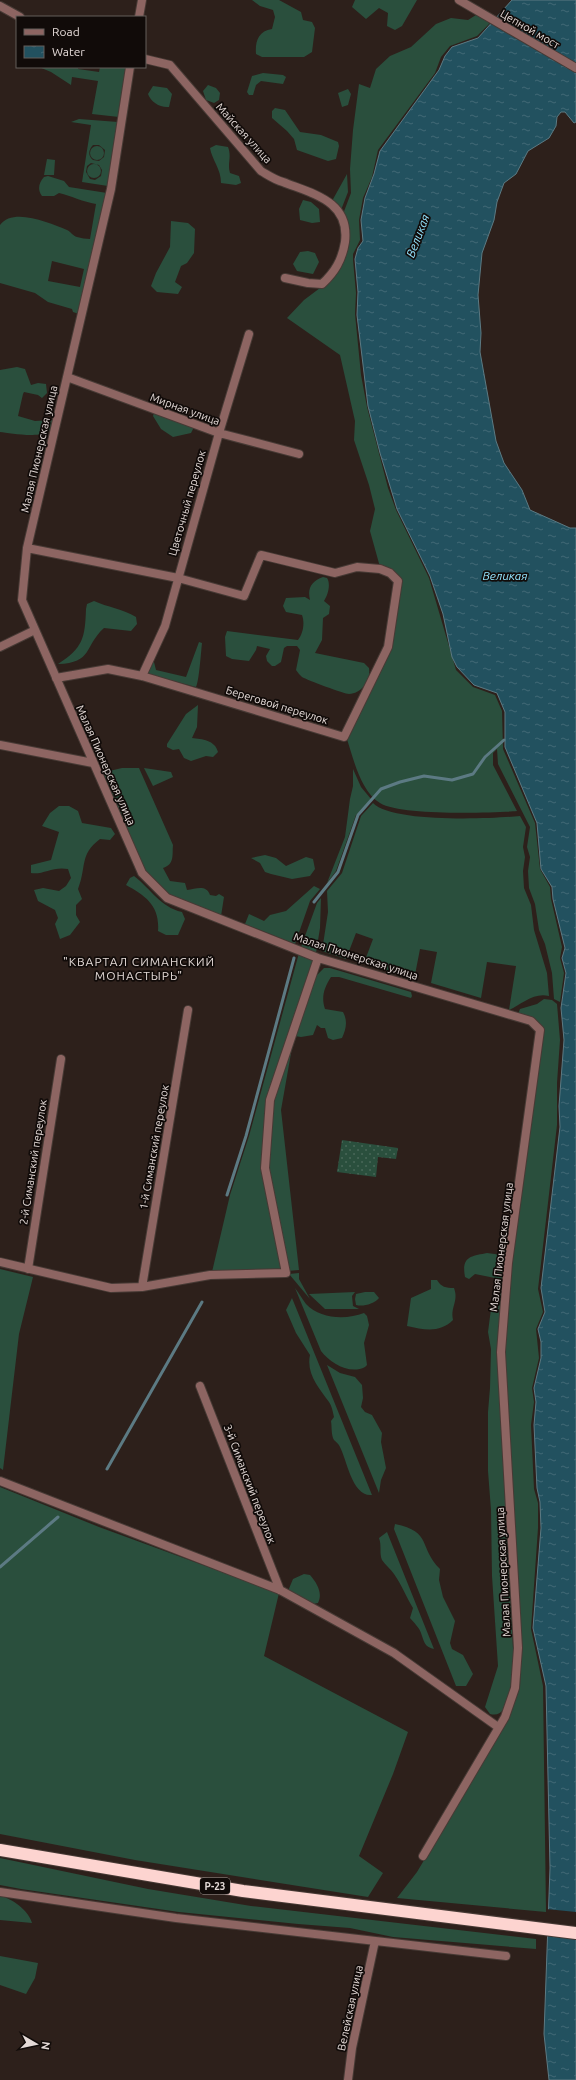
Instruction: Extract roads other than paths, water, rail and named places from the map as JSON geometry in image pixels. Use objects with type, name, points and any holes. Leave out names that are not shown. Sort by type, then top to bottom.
[{"type":"highway","name":"Р-23","points":[[0,1850],[243,1891],[576,1933]]},
{"type":"street","points":[[138,16],[142,0]]},
{"type":"street","name":"Цепной мост","points":[[459,0],[576,68]]},
{"type":"street","points":[[0,6],[18,16]]},
{"type":"street","name":"Майская улица","points":[[146,59],[170,65],[261,170],[282,182],[303,189],[330,202],[341,214],[346,230],[344,244],[340,261],[332,275],[322,284],[308,283],[285,278]]},
{"type":"street","name":"Малая Пионерская улица","points":[[130,68],[111,189],[27,548],[22,600],[142,873],[167,898],[318,958],[531,1021],[540,1030],[508,1263],[500,1352],[518,1648],[516,1688],[505,1717],[423,1856]]},
{"type":"street","name":"Цветочный переулок","points":[[142,676],[165,626],[219,432],[249,334]]},
{"type":"street","name":"Мирная улица","points":[[67,377],[219,432],[299,454]]},
{"type":"street","points":[[27,548],[178,578]]},
{"type":"street","name":"Береговой переулок","points":[[56,678],[108,669],[142,676],[344,736],[388,647],[398,581],[390,573],[380,569],[357,567],[335,572],[261,555],[244,596],[178,578]]},
{"type":"street","points":[[0,648],[35,630]]},
{"type":"street","points":[[0,745],[93,763]]},
{"type":"street","points":[[0,1262],[111,1288],[142,1287],[210,1275],[286,1273],[265,1168],[270,1100],[318,958]]},
{"type":"street","name":"1-й Симанский переулок","points":[[142,1287],[188,1010]]},
{"type":"street","name":"2-й Симанский переулок","points":[[28,1269],[61,1059]]},
{"type":"street","name":"3-й Симанский переулок","points":[[200,1386],[280,1590]]},
{"type":"street","points":[[0,1481],[280,1590],[394,1653],[498,1727]]},
{"type":"street","points":[[0,1892],[176,1918],[506,1956]]},
{"type":"street","name":"Велейская улица","points":[[348,2080],[352,2048],[375,1941]]},
{"type":"water","name":"Великая","points":[[512,0],[576,0],[576,122],[574,123],[565,112],[561,112],[557,117],[556,126],[549,138],[528,151],[516,174],[504,183],[497,202],[494,220],[482,253],[478,295],[481,333],[480,352],[496,441],[504,463],[522,490],[530,510],[570,528],[576,528],[576,2080],[549,2080],[544,2034],[550,1868],[546,1686],[533,1628],[541,1528],[540,1502],[537,1488],[534,1425],[536,1402],[534,1388],[541,1358],[541,1342],[538,1329],[545,1312],[541,1288],[560,1127],[559,1106],[564,1040],[561,1008],[566,973],[562,958],[565,948],[553,899],[552,887],[541,869],[537,823],[505,747],[505,712],[497,693],[474,685],[457,667],[452,657],[443,614],[430,576],[397,509],[368,406],[357,315],[358,292],[355,259],[358,248],[363,241],[361,220],[365,198],[374,174],[380,151],[439,70],[445,56],[452,47],[478,38]]},
{"type":"waterway","points":[[314,902],[338,872],[358,815],[381,789],[400,782],[424,776],[452,780],[473,774],[485,757],[504,740]]},
{"type":"waterway","points":[[227,1195],[246,1136],[294,958]]},
{"type":"waterway","points":[[107,1469],[202,1302]]},
{"type":"waterway","points":[[0,1567],[58,1517]]},
{"type":"district","name":"\"КВАРТАЛ СИМАНСКИЙ МОНАСТЫРЬ\"","points":[[139,969]]}]
